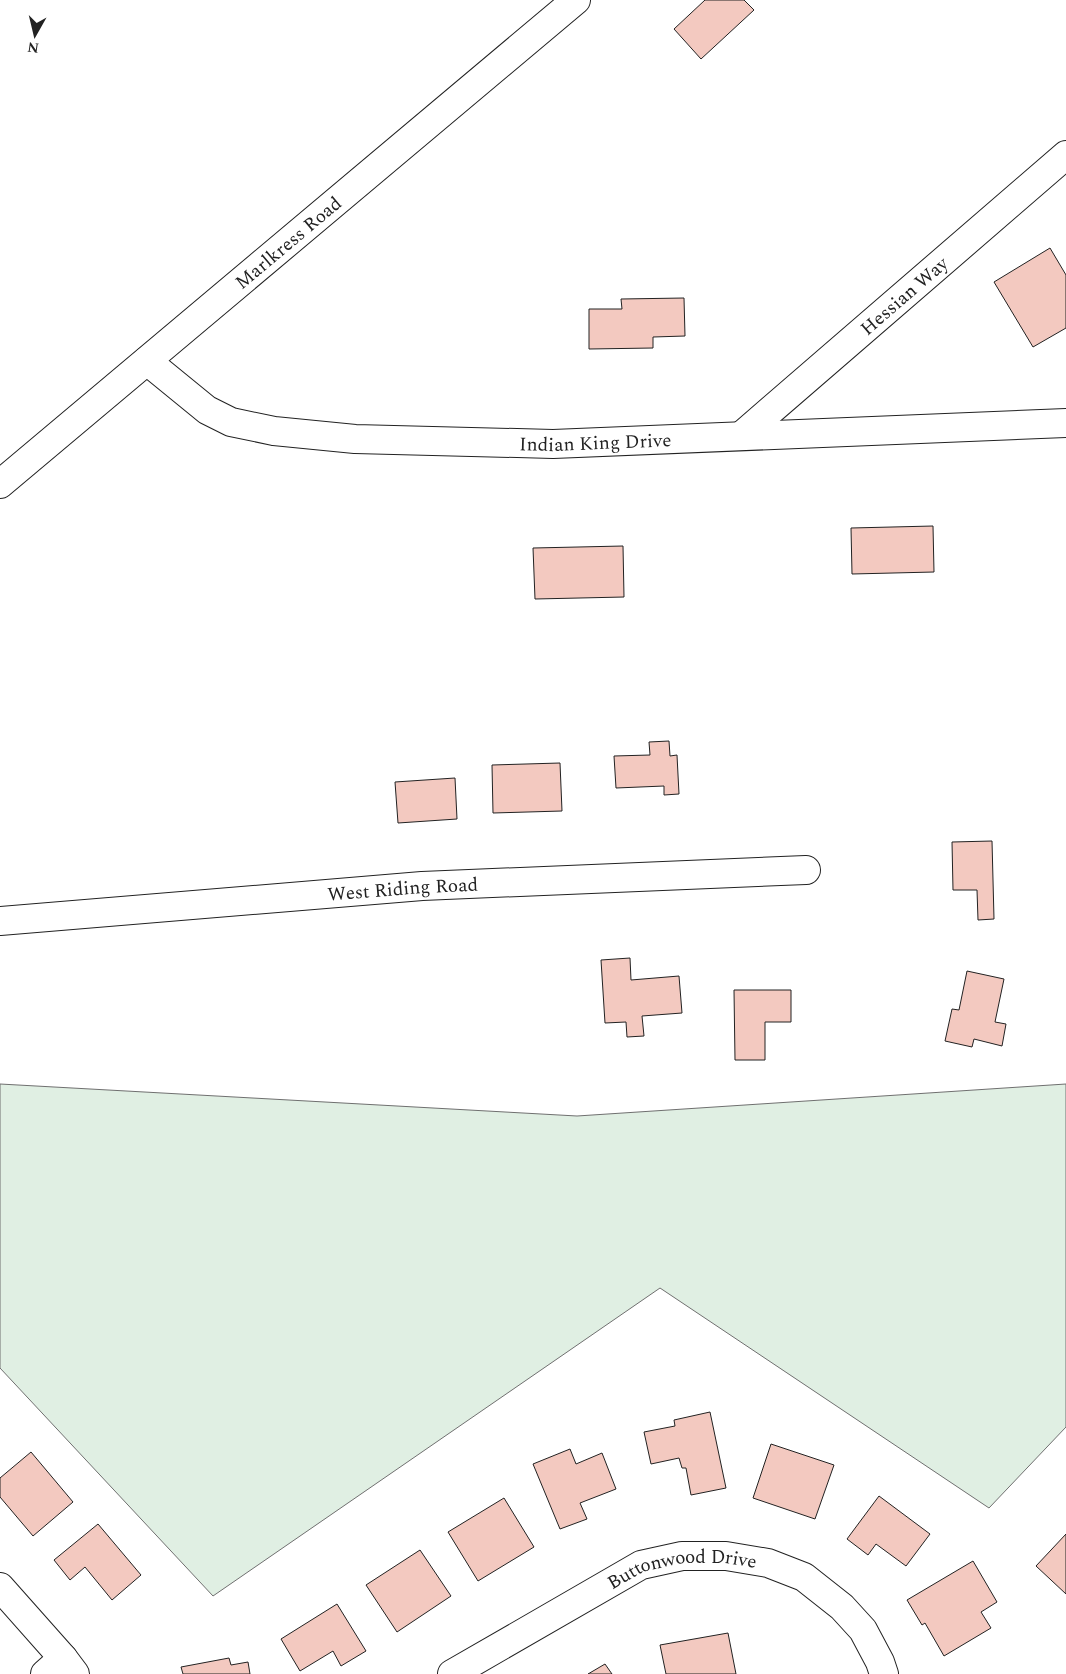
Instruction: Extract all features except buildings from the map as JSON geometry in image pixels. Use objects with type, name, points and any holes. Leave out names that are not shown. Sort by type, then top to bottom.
[{"type":"street","name":"Marlkress Road","points":[[0,484],[576,0]]},
{"type":"street","name":"Hessian Way","points":[[740,436],[1066,155]]},
{"type":"street","name":"Indian King Drive","points":[[147,361],[207,410],[231,422],[274,431],[355,439],[553,444],[1066,423]]},
{"type":"street","name":"West Riding Road","points":[[0,920],[422,886],[806,870]]},
{"type":"street","name":"Buttonwood Drive","points":[[452,1674],[641,1565],[682,1556],[726,1556],[768,1563],[804,1577],[842,1607],[863,1630],[880,1662],[884,1674]]},
{"type":"street","points":[[0,1587],[61,1669]]},
{"type":"green space","points":[[0,1084],[577,1116],[1066,1084],[1066,1427],[989,1508],[660,1288],[213,1596],[0,1368]]}]
